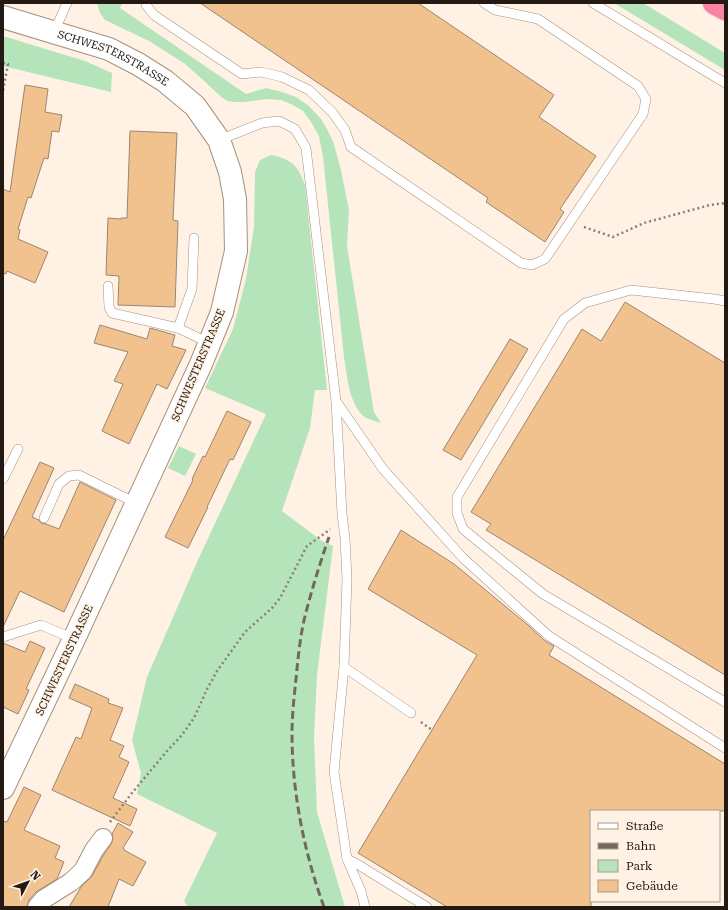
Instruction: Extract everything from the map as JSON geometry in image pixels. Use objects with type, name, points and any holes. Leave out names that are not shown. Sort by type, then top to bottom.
[{"type":"highway","points":[[714,3],[725,8]]},
{"type":"street","name":"SCHWESTERSTRASSE","points":[[3,16],[109,49],[166,81],[195,106],[219,140],[230,172],[235,199],[236,251],[222,312],[201,364],[74,639],[3,788]]},
{"type":"street","points":[[37,907],[44,899],[71,882],[83,871],[94,850],[103,838]]},
{"type":"lane","points":[[54,32],[67,3]]},
{"type":"lane","points":[[146,3],[154,16],[242,74],[261,72],[282,77],[309,90],[332,112],[344,130],[351,147],[521,264],[532,265],[545,259],[643,114],[646,99],[638,86],[538,19],[495,10],[484,3]]},
{"type":"lane","points":[[593,3],[725,83]]},
{"type":"lane","points":[[219,140],[262,123],[279,121],[295,129],[306,148],[336,401],[342,514],[348,579],[344,667],[334,772],[347,859],[361,891],[365,907]]},
{"type":"lane","points":[[178,328],[192,289],[194,238]]},
{"type":"lane","points":[[108,286],[109,308],[112,313],[178,328],[209,343]]},
{"type":"lane","points":[[725,300],[631,290],[586,303],[564,320],[457,497],[457,513],[463,529],[543,594],[725,702]]},
{"type":"lane","points":[[336,401],[383,469],[463,558],[549,636],[725,748]]},
{"type":"lane","points":[[3,479],[18,449]]},
{"type":"lane","points":[[44,518],[59,484],[69,476],[79,475],[136,503]]},
{"type":"lane","points":[[3,636],[41,625],[74,639]]},
{"type":"lane","points":[[344,667],[411,713]]},
{"type":"lane","points":[[347,859],[427,907]]},
{"type":"path","points":[[3,63],[8,64],[3,92]]},
{"type":"path","points":[[579,225],[613,237],[644,223],[710,205],[725,203]]},
{"type":"path","points":[[103,838],[101,835],[132,793],[182,735],[194,718],[217,671],[245,632],[272,608],[280,598],[307,546],[328,531],[342,514]]},
{"type":"green space","points":[[97,3],[122,3],[120,8],[246,94],[266,88],[279,91],[296,97],[309,106],[321,119],[333,141],[341,170],[349,210],[347,246],[374,412],[381,423],[366,418],[360,413],[352,399],[344,357],[323,157],[319,136],[311,122],[303,111],[281,100],[267,99],[244,102],[227,101],[185,64],[149,41],[105,20],[100,13]]},
{"type":"green space","points":[[614,3],[643,3],[725,53],[725,70]]},
{"type":"green space","points":[[3,36],[85,61],[112,73],[111,92],[3,66]]},
{"type":"green space","points":[[271,155],[289,161],[293,164],[300,172],[305,185],[327,390],[315,390],[310,428],[282,511],[322,541],[333,546],[317,675],[314,737],[317,812],[345,907],[188,907],[184,901],[217,833],[137,794],[141,773],[132,740],[147,677],[197,562],[266,414],[205,388],[233,329],[246,279],[254,227],[255,172],[260,160]]},
{"type":"green space","points":[[179,446],[196,454],[185,476],[168,468]]},
{"type":"building","points":[[200,3],[418,3],[554,95],[539,117],[596,156],[560,209],[564,212],[545,242],[486,202],[488,198]]},
{"type":"building","points":[[25,85],[48,89],[45,112],[62,115],[59,132],[52,131],[48,159],[44,158],[31,198],[28,197],[18,229],[20,230],[18,239],[48,252],[35,283],[7,271],[6,274],[3,273],[3,189],[10,192]]},
{"type":"building","points":[[130,131],[177,133],[173,220],[178,221],[175,307],[118,305],[119,276],[106,275],[108,218],[127,218]]},
{"type":"building","points":[[625,302],[725,363],[725,675],[486,530],[491,524],[471,512],[582,329],[601,341]]},
{"type":"building","points":[[100,325],[147,339],[150,328],[175,335],[172,346],[186,350],[167,389],[157,384],[129,444],[102,431],[123,384],[114,381],[128,352],[94,343]]},
{"type":"building","points":[[510,339],[528,349],[461,460],[443,450]]},
{"type":"building","points":[[227,411],[251,422],[233,460],[230,459],[188,548],[165,537],[203,456],[205,457]]},
{"type":"building","points":[[40,462],[54,468],[32,517],[39,520],[41,523],[59,529],[80,482],[116,500],[64,612],[20,591],[3,627],[3,540]]},
{"type":"building","points":[[401,530],[454,564],[528,625],[545,641],[554,646],[549,655],[725,764],[725,811],[590,810],[591,907],[447,907],[358,853],[477,655],[368,589]]},
{"type":"building","points":[[30,641],[45,648],[26,689],[29,690],[18,714],[3,707],[3,643],[25,652]]},
{"type":"building","points":[[75,684],[109,699],[108,703],[123,708],[110,740],[124,746],[119,757],[129,762],[113,798],[137,809],[130,826],[52,790],[76,737],[81,739],[92,708],[69,698]]},
{"type":"building","points":[[24,787],[41,795],[24,830],[60,846],[55,858],[64,862],[57,879],[36,892],[29,900],[27,907],[3,907],[3,821],[7,822]]},
{"type":"building","points":[[118,823],[133,832],[123,848],[124,850],[146,862],[133,886],[119,879],[108,907],[69,907],[81,887],[92,876],[111,844],[113,839],[112,834]]},
{"type":"railway","points":[[324,907],[300,822],[294,778],[292,727],[300,640],[303,624],[313,586],[329,537]]}]
